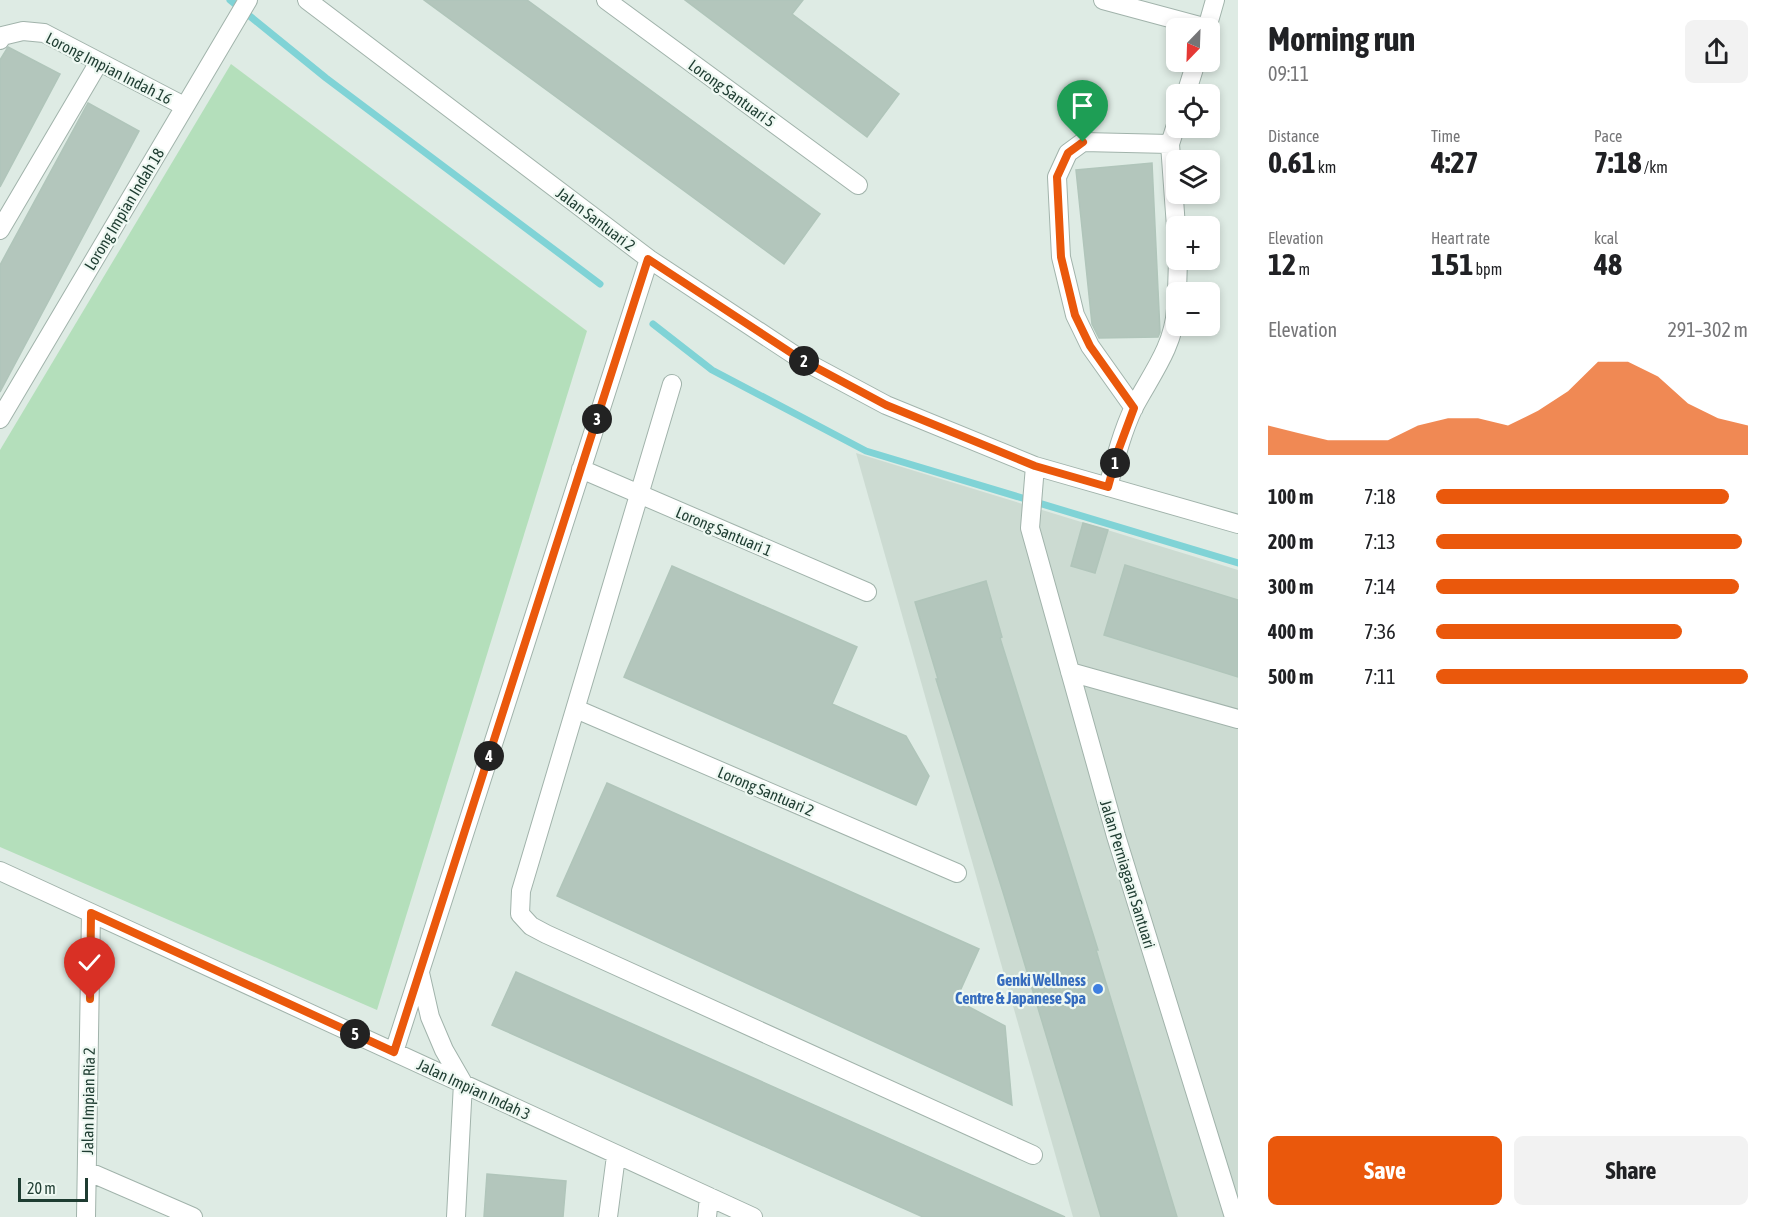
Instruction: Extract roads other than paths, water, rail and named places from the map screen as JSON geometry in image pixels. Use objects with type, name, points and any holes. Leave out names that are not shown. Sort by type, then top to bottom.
[{"type":"street","name":"Lorong Santuari 5","points":[[606,0],[858,185]]},
{"type":"street","points":[[1103,0],[1170,18]]},
{"type":"street","points":[[1210,18],[1215,0]]},
{"type":"street","name":"Lorong Impian Indah 18","points":[[0,419],[247,1]]},
{"type":"street","name":"Jalan Santuari 2","points":[[312,2],[648,259],[802,360],[886,405],[1035,466],[1238,524]]},
{"type":"street","name":"Lorong Impian Indah 16","points":[[0,40],[2,36],[23,31],[44,33],[184,106]]},
{"type":"street","points":[[0,230],[99,62]]},
{"type":"street","points":[[1172,138],[1170,144],[1175,216]]},
{"type":"street","points":[[1134,408],[1090,346],[1075,315],[1061,257],[1057,177],[1068,153],[1083,142],[1170,144]]},
{"type":"street","points":[[394,1052],[648,259]]},
{"type":"street","points":[[1108,487],[1134,408],[1164,355],[1170,336]]},
{"type":"street","points":[[672,384],[521,891],[520,914],[531,926],[546,934],[1033,1155]]},
{"type":"street","name":"Jalan Perniagaan Santuari","points":[[1035,466],[1030,528],[1140,915],[1234,1217]]},
{"type":"street","name":"Lorong Santuari 1","points":[[581,469],[867,592]]},
{"type":"street","points":[[1070,672],[1238,719]]},
{"type":"street","name":"Lorong Santuari 2","points":[[576,709],[957,873]]},
{"type":"street","name":"Jalan Impian Indah 3","points":[[0,871],[753,1217]]},
{"type":"street","name":"Jalan Impian Ria 2","points":[[86,1217],[91,913]]},
{"type":"street","points":[[420,971],[430,1017],[444,1050],[463,1083],[456,1217]]},
{"type":"street","points":[[608,1217],[616,1156]]},
{"type":"street","points":[[87,1171],[193,1217]]},
{"type":"street","points":[[707,1217],[709,1197]]},
{"type":"waterway","points":[[230,0],[326,78],[600,284]]},
{"type":"waterway","points":[[653,324],[712,370],[866,451],[1238,563]]},
{"type":"place","name":"Genki Wellness Centre & Japanese Spa","points":[[1098,989]]}]
